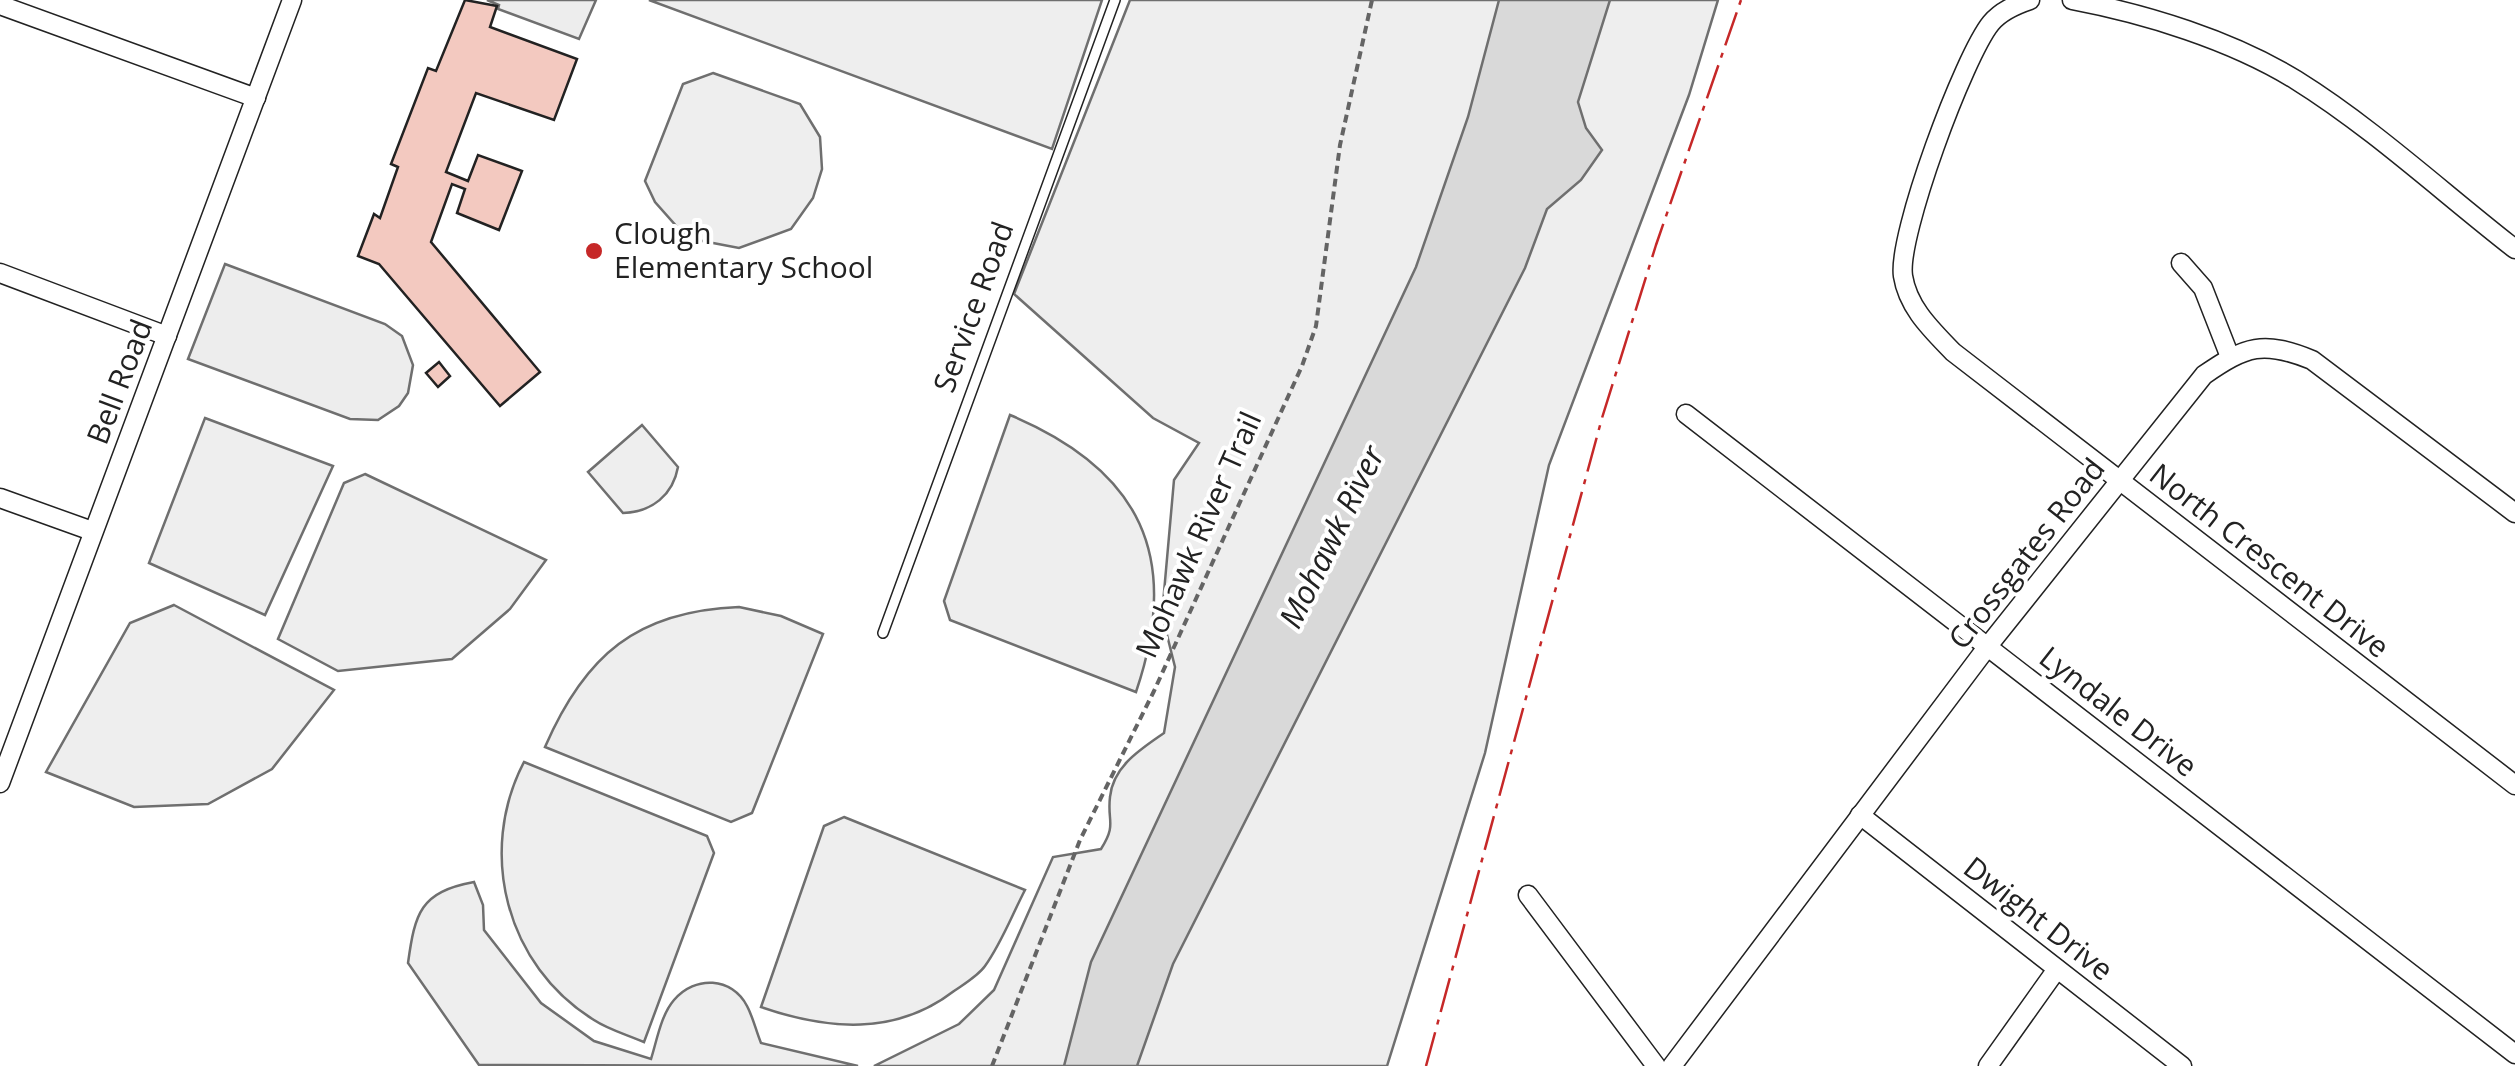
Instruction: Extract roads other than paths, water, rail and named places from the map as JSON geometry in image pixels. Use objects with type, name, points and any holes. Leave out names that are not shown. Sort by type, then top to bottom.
[{"type":"street","name":"Bell Road","points":[[0,784],[4,762],[292,0]]},
{"type":"street","name":"North Crescent Drive","points":[[2030,0],[1999,15],[1971,53],[1911,221],[1903,278],[1922,319],[1954,352],[2515,786]]},
{"type":"street","points":[[2072,0],[2231,49],[2296,80],[2515,249]]},
{"type":"street","points":[[0,5],[256,98]]},
{"type":"street","points":[[2181,263],[2203,288],[2230,357],[2256,347],[2282,348],[2312,360],[2515,513]]},
{"type":"street","points":[[0,273],[167,336]]},
{"type":"street","name":"Crossgates Road","points":[[1672,1066],[1988,646],[2204,375],[2230,357]]},
{"type":"street","name":"Lyndale Drive","points":[[1686,414],[2515,1054]]},
{"type":"street","points":[[0,498],[92,530]]},
{"type":"street","name":"Dwight Drive","points":[[1860,814],[2182,1066]]},
{"type":"street","points":[[1528,895],[1656,1066]]},
{"type":"street","points":[[1988,1066],[2057,969]]},
{"type":"lane","name":"Service Road","points":[[884,633],[1116,0]]},
{"type":"water","name":"Mohawk River","points":[[1499,0],[1610,0],[1578,102],[1586,128],[1602,150],[1581,180],[1547,209],[1525,268],[1173,964],[1137,1066],[1064,1066],[1091,962],[1416,267],[1468,117]]},
{"type":"place","name":"Clough Elementary School","points":[[594,251]]}]
